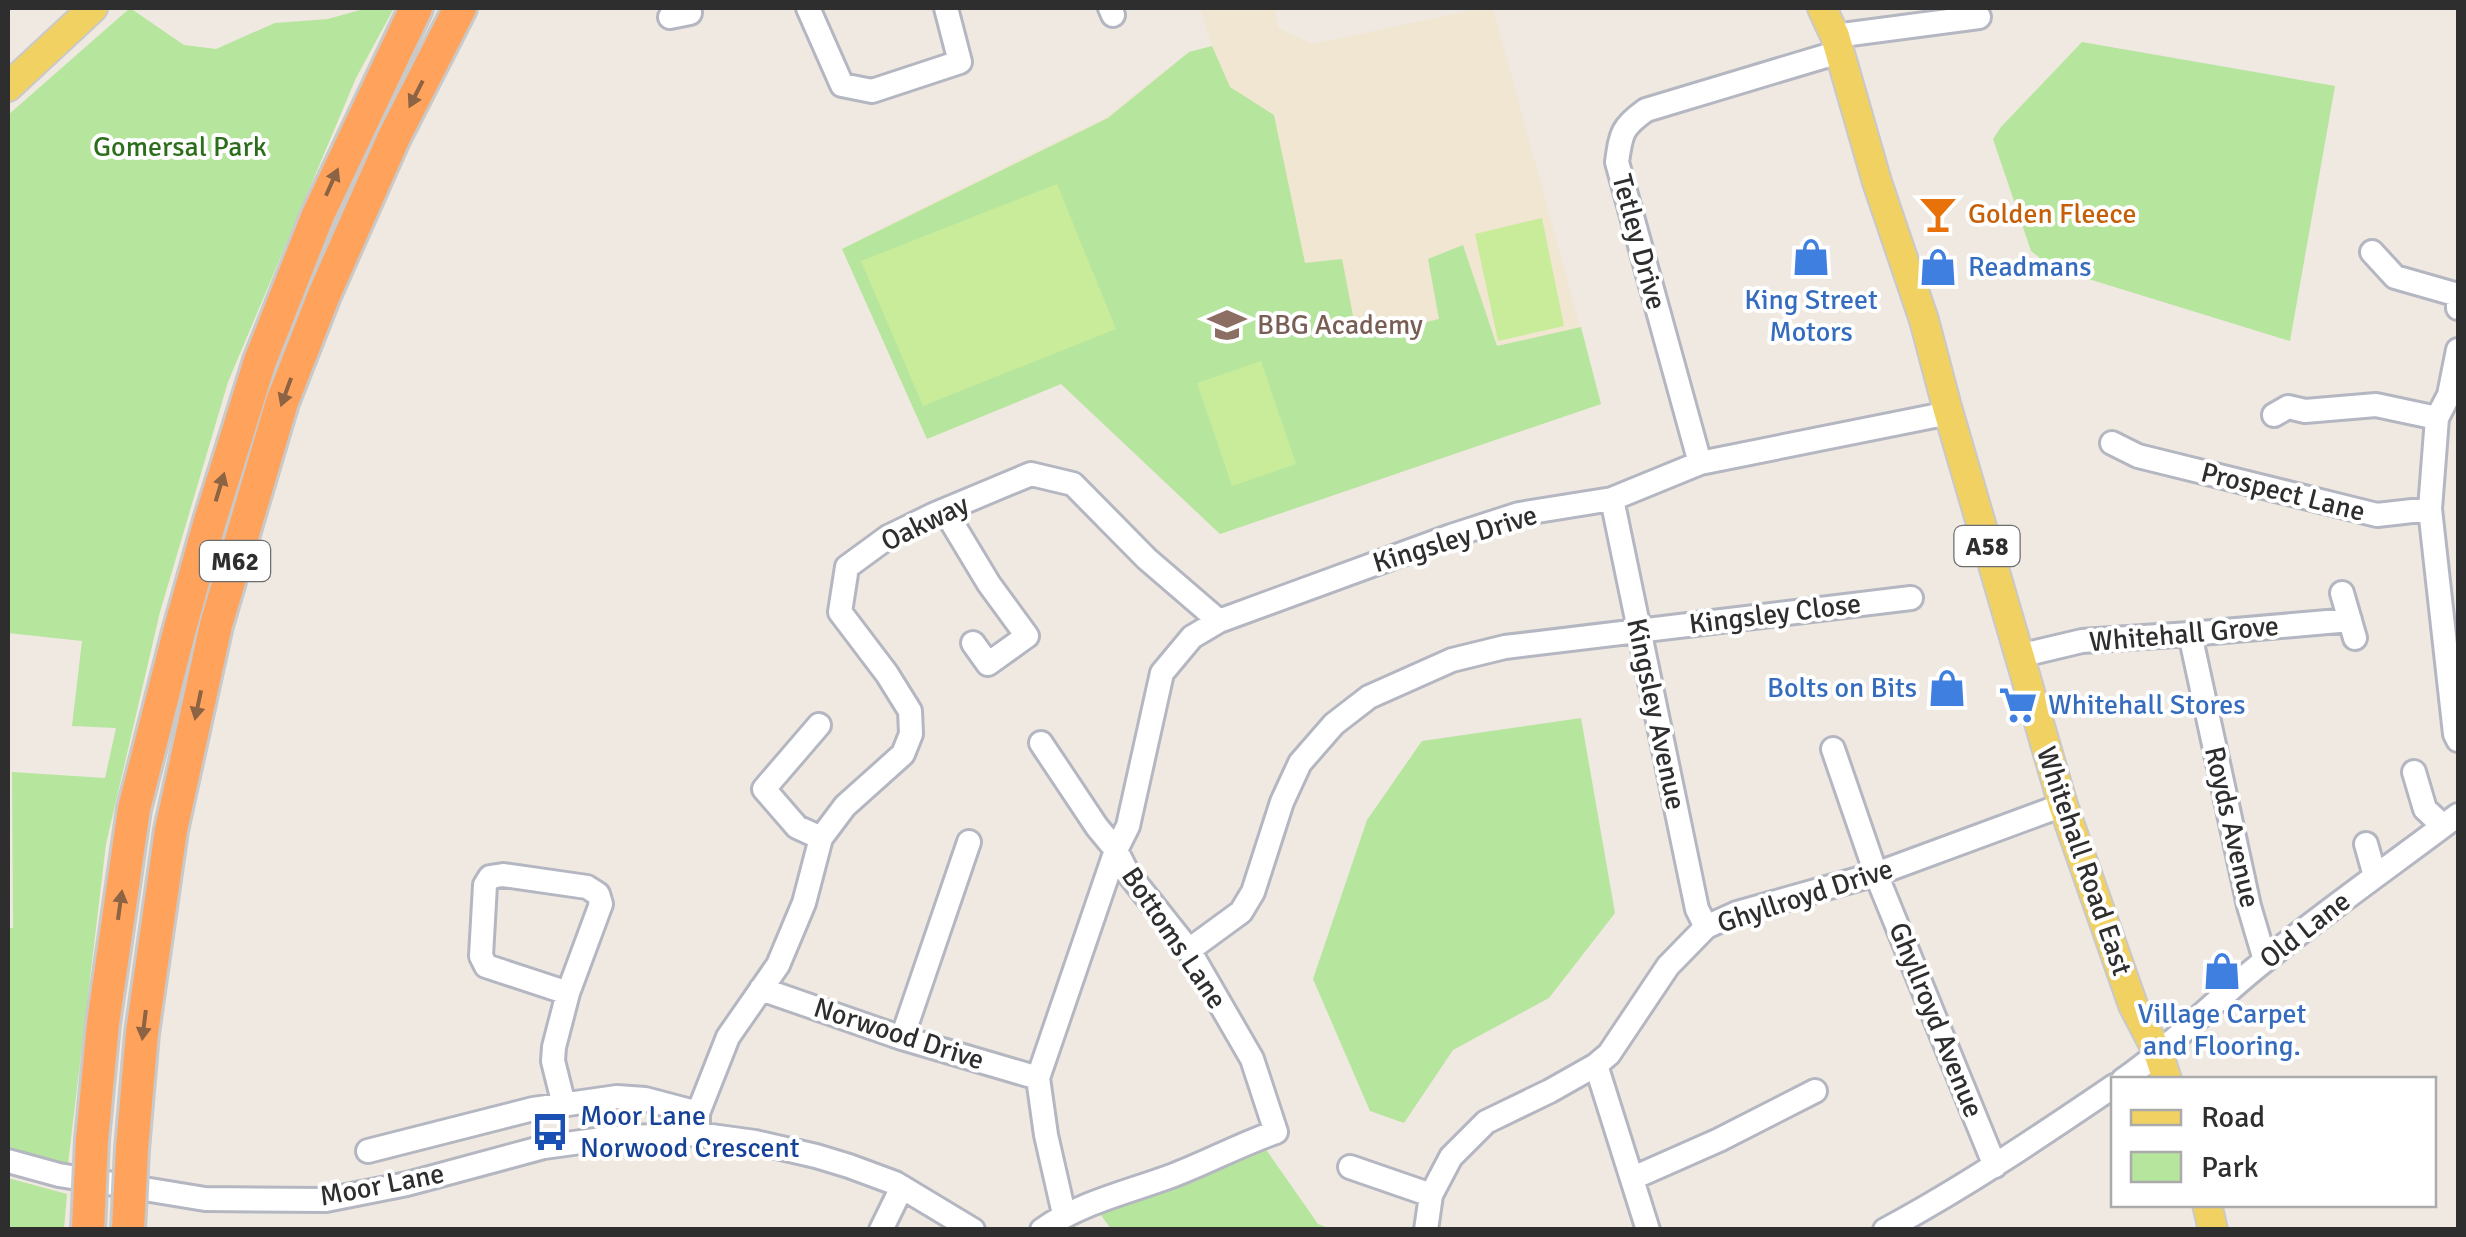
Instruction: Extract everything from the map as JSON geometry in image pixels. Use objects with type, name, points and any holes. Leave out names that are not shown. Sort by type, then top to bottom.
[{"type":"highway","name":"M62","points":[[88,1230],[103,1024],[134,809],[199,558],[267,342],[318,215],[416,8]]},
{"type":"highway","name":"M62","points":[[128,1230],[142,1033],[171,830],[216,625],[282,402],[324,294],[394,137],[460,8]]},
{"type":"main road","points":[[8,87],[93,8]]},
{"type":"main road","name":"Whitehall Road East","points":[[1822,8],[1837,44],[1877,182],[1924,320],[2063,805],[2133,1005],[2163,1067]]},
{"type":"street","points":[[808,8],[842,85],[872,91],[965,69],[946,8]]},
{"type":"street","name":"Tetley Drive","points":[[1700,462],[1617,162],[1620,136],[1628,123],[1646,110],[1837,44],[1979,18]]},
{"type":"street","points":[[2372,252],[2384,282],[2458,295],[2458,308]]},
{"type":"street","points":[[2458,350],[2454,396],[2437,418],[2430,509],[2454,734],[2458,740]]},
{"type":"street","points":[[2280,405],[2305,411],[2376,405],[2437,418]]},
{"type":"street","name":"Kingsley Drive","points":[[1038,1078],[1116,850],[1128,826],[1162,672],[1192,637],[1220,621],[1519,514],[1612,499],[1700,462],[1949,414]]},
{"type":"street","name":"Prospect Lane","points":[[2112,443],[2128,462],[2377,515],[2430,509]]},
{"type":"street","name":"Oakway","points":[[821,838],[845,806],[903,754],[910,734],[910,710],[840,612],[847,567],[888,537],[1031,474],[1073,484],[1135,548],[1220,621]]},
{"type":"street","name":"Kingsley Avenue","points":[[1612,499],[1697,909],[1706,928]]},
{"type":"street","points":[[945,511],[989,584],[1033,644],[988,664],[973,643]]},
{"type":"street","name":"Whitehall Grove","points":[[2019,656],[2082,641],[2353,628],[2342,593]]},
{"type":"street","name":"Kingsley Close","points":[[1188,950],[1241,912],[1254,892],[1282,802],[1300,764],[1334,724],[1370,697],[1452,660],[1505,647],[1910,598]]},
{"type":"street","name":"Royds Avenue","points":[[2190,634],[2249,906],[2265,960]]},
{"type":"street","points":[[698,1123],[728,1038],[778,966],[804,903],[821,838],[796,827],[754,791],[819,725]]},
{"type":"street","name":"Bottoms Lane","points":[[1041,743],[1116,850],[1126,872],[1188,950],[1252,1060],[1276,1132],[1176,1175],[1064,1214],[1042,1230]]},
{"type":"street","name":"Ghyllroyd Avenue","points":[[1833,749],[1876,874],[1995,1166]]},
{"type":"street","points":[[2414,772],[2425,809],[2451,821]]},
{"type":"street","name":"Ghyllroyd Drive","points":[[1596,1065],[1609,1054],[1668,966],[1706,928],[1737,913],[1876,874],[2063,805]]},
{"type":"street","name":"Old Lane","points":[[2132,1077],[2163,1067],[2204,1012],[2265,960],[2451,821]]},
{"type":"street","points":[[902,1038],[969,842]]},
{"type":"street","points":[[2366,844],[2375,876]]},
{"type":"street","points":[[564,1105],[553,1062],[554,1047],[568,993],[600,904],[598,894],[587,887],[503,875],[490,877],[485,885],[481,956],[486,966],[568,993]]},
{"type":"street","name":"Norwood Drive","points":[[761,988],[902,1038],[1038,1078]]},
{"type":"street","points":[[1426,1230],[1431,1196],[1451,1157],[1486,1122],[1596,1065],[1648,1230]]},
{"type":"street","points":[[1038,1078],[1064,1214]]},
{"type":"street","points":[[1885,1230],[1995,1166],[2111,1088]]},
{"type":"street","points":[[1633,1178],[1719,1140],[1815,1090]]},
{"type":"street","name":"Moor Lane","points":[[368,1151],[534,1109],[617,1097],[644,1099],[698,1123],[849,1166],[902,1187],[973,1230]]},
{"type":"street","name":"Moor Lane","points":[[8,1160],[58,1175],[205,1198],[326,1200],[407,1184],[544,1147],[698,1123]]},
{"type":"street","points":[[1350,1167],[1431,1196]]},
{"type":"street","points":[[881,1230],[902,1187]]},
{"type":"shaded area","name":"BBG Academy","points":[[1200,8],[1275,8],[1278,28],[1312,44],[1493,8],[1601,404],[1220,534],[1061,384],[927,439],[842,249],[1106,117],[1189,52],[1212,46]]},
{"type":"green space","name":"Gomersal Park","points":[[130,8],[184,45],[216,49],[275,23],[328,19],[367,8],[394,8],[356,78],[228,382],[160,612],[106,844],[68,1164],[8,1147],[12,772],[105,778],[116,728],[72,726],[82,641],[8,633],[8,115]]},
{"type":"green space","points":[[2082,42],[2335,86],[2290,341],[2053,268],[2031,251],[1993,139]]},
{"type":"green space","name":"BBG Academy","points":[[1212,46],[1230,87],[1274,115],[1305,263],[1342,259],[1355,326],[1388,331],[1439,319],[1428,259],[1463,245],[1497,346],[1581,327],[1601,404],[1220,534],[1061,384],[927,439],[842,249],[1108,118],[1189,52]]},
{"type":"green space","points":[[1057,184],[1116,329],[923,406],[861,261]]},
{"type":"green space","points":[[1542,218],[1564,326],[1498,341],[1475,234]]},
{"type":"green space","points":[[1261,361],[1296,464],[1232,486],[1197,383]]},
{"type":"green space","points":[[1581,718],[1615,913],[1549,998],[1453,1050],[1404,1123],[1370,1111],[1313,979],[1367,820],[1422,741]]},
{"type":"green space","points":[[1258,1138],[1318,1224],[1331,1229],[1111,1229],[1093,1204]]},
{"type":"green space","points":[[8,1178],[67,1194],[64,1229],[8,1229]]},
{"type":"place","name":"Golden Fleece","points":[[1938,214]]},
{"type":"place","name":"King Street Motors","points":[[1811,257]]},
{"type":"place","name":"Readmans","points":[[1938,267]]},
{"type":"place","name":"BBG Academy","points":[[1227,325]]},
{"type":"place","name":"Bolts on Bits","points":[[1947,688]]},
{"type":"place","name":"Whitehall Stores","points":[[2018,705]]},
{"type":"place","name":"Village Carpet and Flooring.","points":[[2222,971]]},
{"type":"place","name":"Moor Lane Norwood Crescent","points":[[550,1132]]}]
